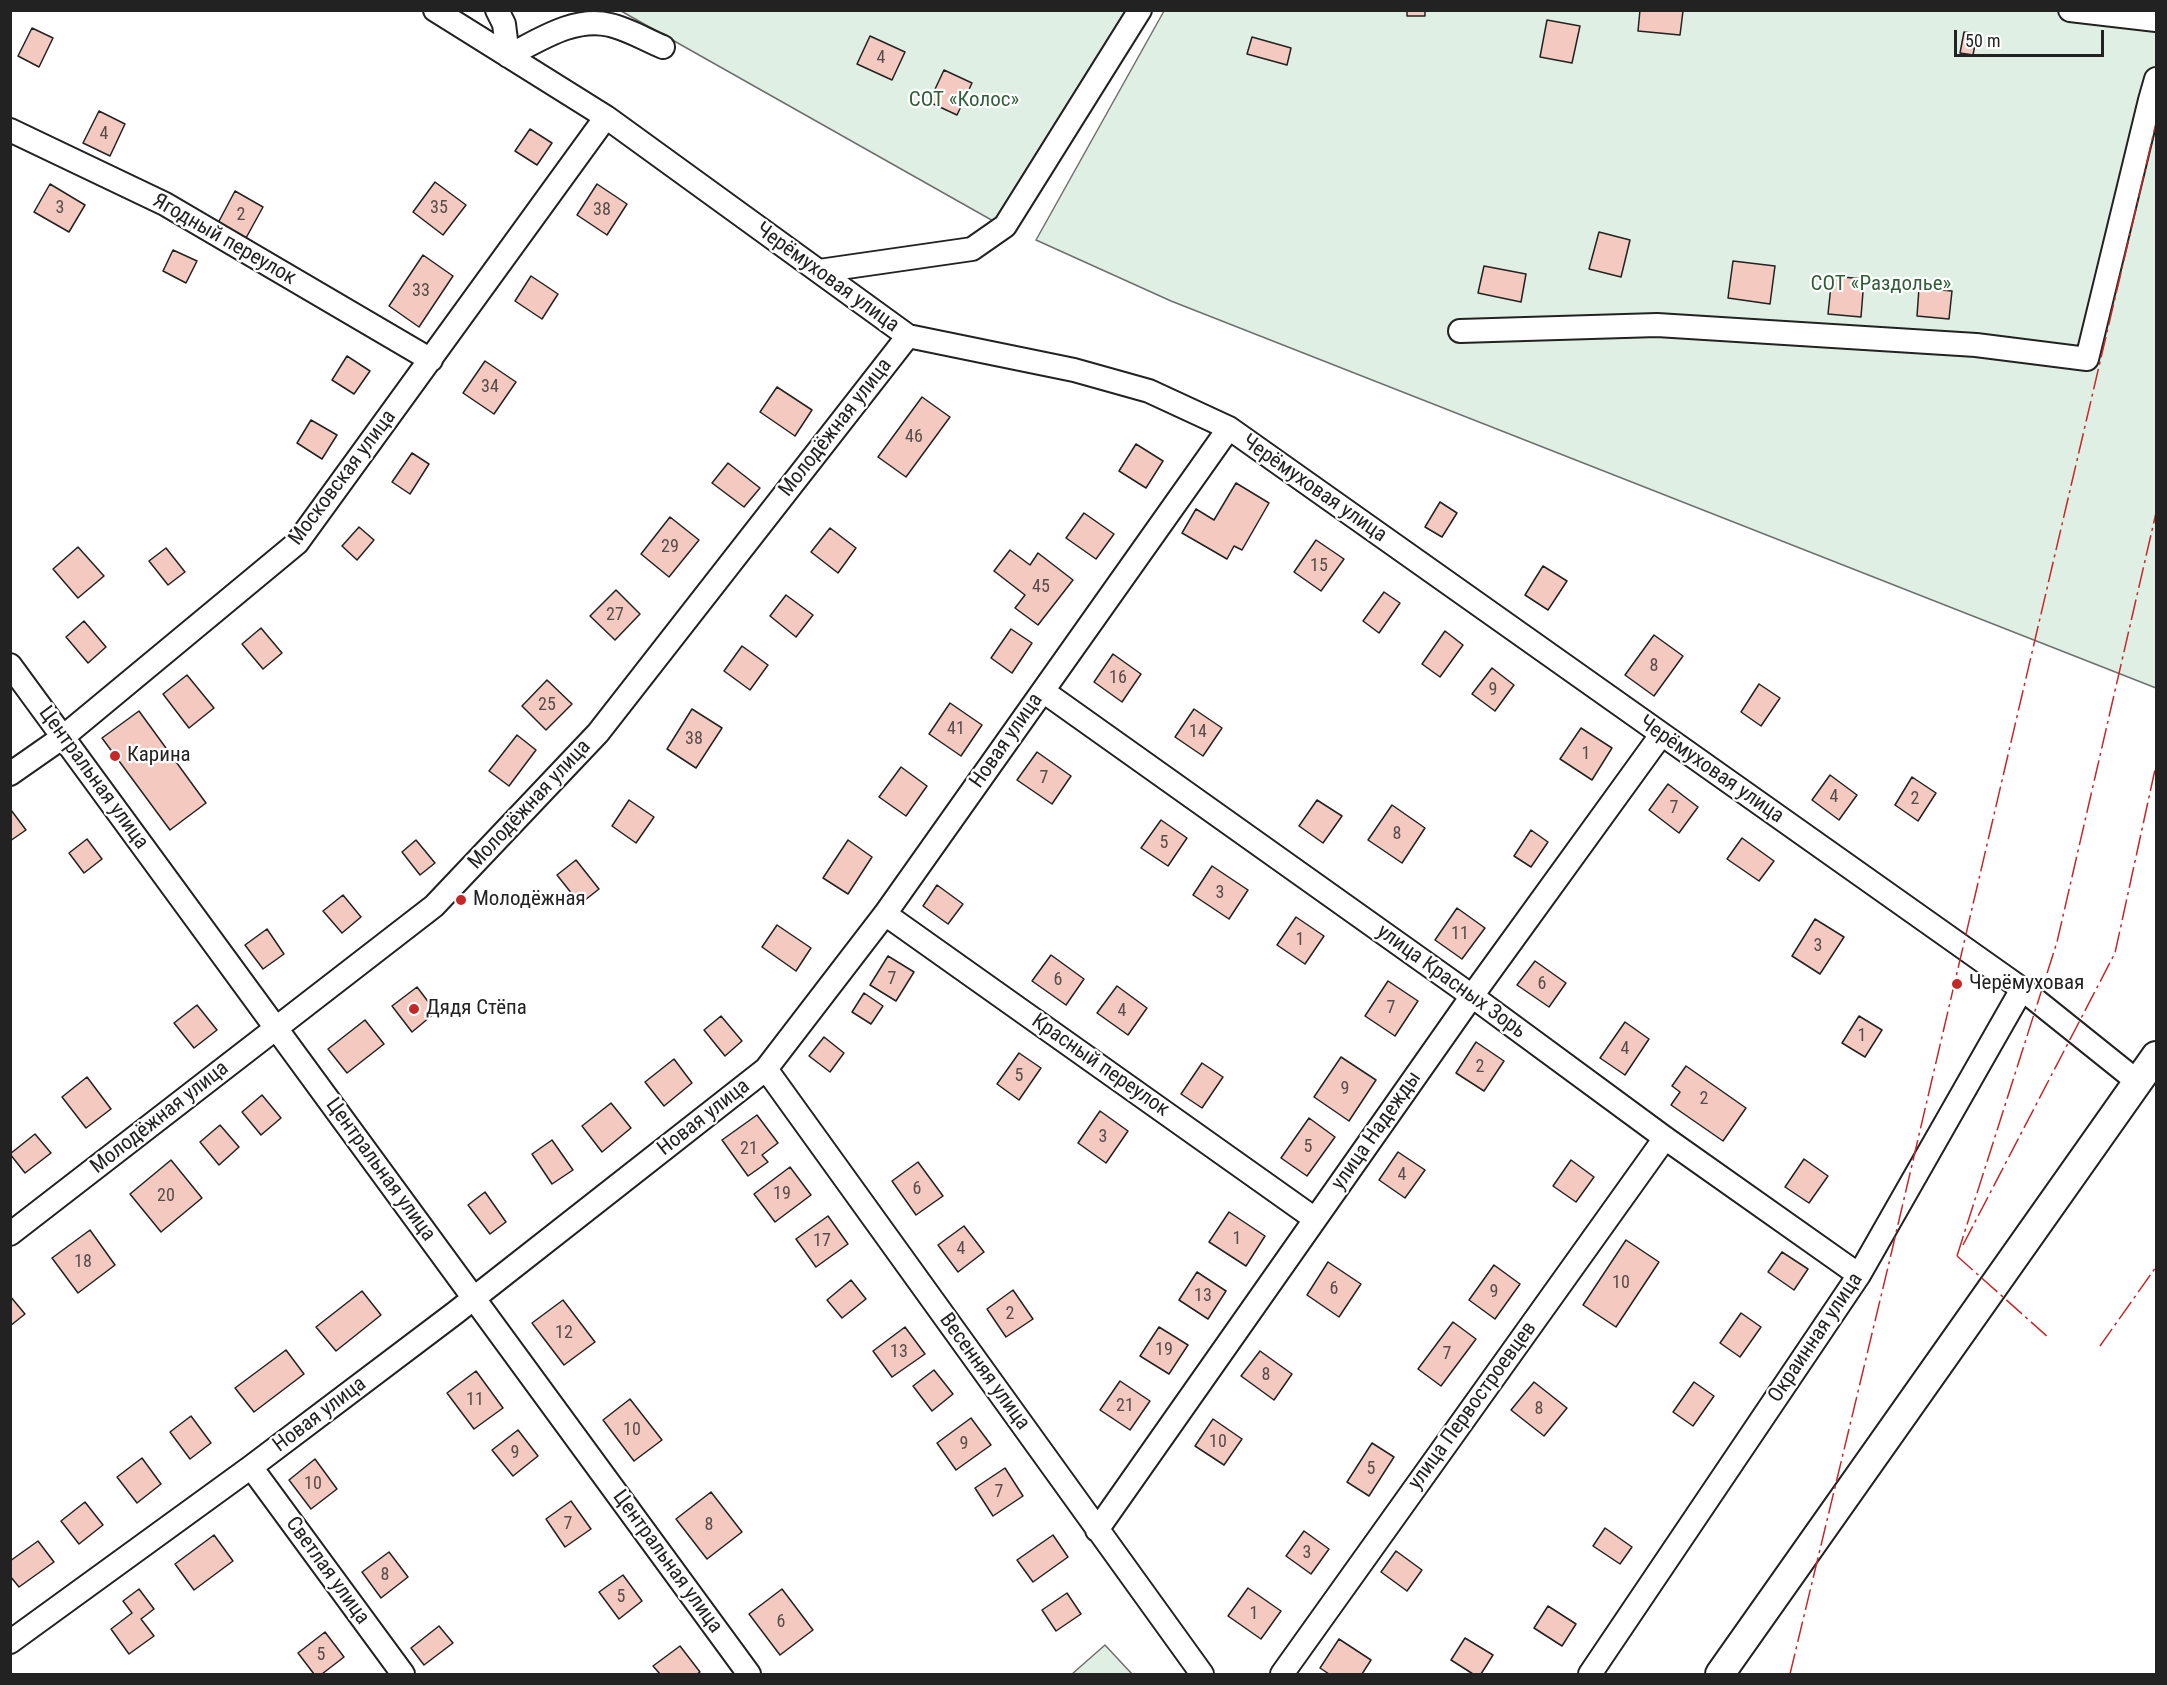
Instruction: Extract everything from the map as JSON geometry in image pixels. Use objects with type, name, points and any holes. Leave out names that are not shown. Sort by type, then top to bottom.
[{"type":"main road","points":[[1720,1674],[2157,1056]]},
{"type":"street","name":"Черёмуховая улица","points":[[435,10],[606,117],[908,336],[1074,370],[1149,390],[1229,428],[2022,989],[2138,1082]]},
{"type":"street","points":[[497,10],[504,24],[508,56],[559,31],[578,25],[594,24],[610,25],[663,47]]},
{"type":"street","points":[[819,271],[972,249],[1005,226],[1140,10]]},
{"type":"street","points":[[2070,10],[2157,20]]},
{"type":"street","points":[[1460,331],[1657,325],[1976,345],[2087,359],[2147,111],[2157,79]]},
{"type":"street","name":"Московская улица","points":[[10,774],[63,737],[297,543],[606,117]]},
{"type":"street","name":"Ягодный переулок","points":[[10,130],[165,204],[431,360]]},
{"type":"street","name":"Молодёжная улица","points":[[10,1234],[434,906],[598,733],[908,336]]},
{"type":"street","name":"Новая улица","points":[[10,1642],[251,1467],[474,1299],[766,1069],[885,914],[1229,428]]},
{"type":"street","name":"Центральная улица","points":[[10,665],[749,1674]]},
{"type":"street","name":"улица Красных Зорь","points":[[1043,691],[1859,1275]]},
{"type":"street","name":"улица Надежды","points":[[1097,1530],[1472,996],[1661,735]]},
{"type":"street","name":"Красный переулок","points":[[885,914],[1315,1219]]},
{"type":"street","name":"Окраинная улица","points":[[1590,1674],[1859,1275],[2022,989]]},
{"type":"street","name":"Весенняя улица","points":[[766,1069],[1202,1674]]},
{"type":"street","name":"улица Первостроевцев","points":[[1282,1674],[1665,1138]]},
{"type":"street","name":"Светлая улица","points":[[251,1467],[403,1674]]},
{"type":"green space","name":"СОТ «Колос»","points":[[621,11],[1128,11],[995,222]]},
{"type":"green space","name":"СОТ «Раздолье»","points":[[1164,11],[2156,11],[2156,688],[1171,301],[1036,240]]},
{"type":"green space","points":[[1105,1645],[1132,1674],[1072,1674]]},
{"type":"building","points":[[1407,10],[1425,10],[1425,16],[1407,16]]},
{"type":"building","points":[[1640,10],[1683,11],[1680,35],[1638,31]]},
{"type":"building","points":[[1547,20],[1580,26],[1572,63],[1540,57]]},
{"type":"building","points":[[32,28],[53,38],[39,67],[18,56]]},
{"type":"building","points":[[1964,32],[1977,34],[1973,55],[1960,53]]},
{"type":"building","points":[[870,36],[905,52],[892,80],[857,64]]},
{"type":"building","points":[[1252,37],[1291,48],[1287,65],[1247,54]]},
{"type":"building","points":[[944,70],[972,83],[957,115],[929,102]]},
{"type":"building","points":[[99,111],[125,124],[110,156],[83,143]]},
{"type":"building","points":[[530,129],[552,143],[537,165],[515,151]]},
{"type":"building","points":[[435,182],[466,205],[443,235],[413,212]]},
{"type":"building","points":[[50,184],[85,205],[69,232],[34,212]]},
{"type":"building","points":[[597,184],[627,204],[607,235],[577,215]]},
{"type":"building","points":[[235,191],[263,207],[246,238],[218,223]]},
{"type":"building","points":[[1599,232],[1630,240],[1621,277],[1589,269]]},
{"type":"building","points":[[173,250],[197,261],[186,283],[163,271]]},
{"type":"building","points":[[423,255],[453,276],[419,327],[389,306]]},
{"type":"building","points":[[1733,261],[1775,266],[1770,304],[1728,298]]},
{"type":"building","points":[[1484,266],[1526,274],[1521,302],[1478,293]]},
{"type":"building","points":[[531,276],[558,294],[542,319],[515,301]]},
{"type":"building","points":[[1832,276],[1864,279],[1861,317],[1828,314]]},
{"type":"building","points":[[1919,288],[1952,291],[1949,319],[1917,316]]},
{"type":"building","points":[[347,356],[370,371],[354,394],[332,380]]},
{"type":"building","points":[[485,361],[516,382],[494,414],[463,393]]},
{"type":"building","points":[[777,387],[812,410],[795,436],[760,412]]},
{"type":"building","points":[[922,397],[950,417],[906,477],[878,457]]},
{"type":"building","points":[[311,420],[337,435],[322,459],[297,443]]},
{"type":"building","points":[[1136,444],[1163,461],[1146,488],[1119,471]]},
{"type":"building","points":[[412,453],[429,464],[410,494],[392,482]]},
{"type":"building","points":[[728,463],[760,488],[744,507],[712,483]]},
{"type":"building","points":[[1236,483],[1269,503],[1242,550],[1234,546],[1227,559],[1182,533],[1196,509],[1214,520]]},
{"type":"building","points":[[1440,502],[1457,513],[1442,537],[1425,527]]},
{"type":"building","points":[[1084,513],[1114,534],[1096,559],[1066,538]]},
{"type":"building","points":[[670,517],[699,540],[669,577],[641,554]]},
{"type":"building","points":[[359,527],[374,540],[357,560],[342,546]]},
{"type":"building","points":[[830,528],[856,548],[838,573],[811,552]]},
{"type":"building","points":[[1316,540],[1344,559],[1321,591],[1294,572]]},
{"type":"building","points":[[78,547],[104,576],[78,598],[53,569]]},
{"type":"building","points":[[166,548],[185,572],[168,585],[149,561]]},
{"type":"building","points":[[1010,550],[1030,565],[1038,553],[1073,580],[1038,625],[1015,608],[1025,595],[994,571]]},
{"type":"building","points":[[1543,566],[1567,581],[1548,610],[1525,595]]},
{"type":"building","points":[[616,590],[640,614],[615,640],[590,616]]},
{"type":"building","points":[[1384,592],[1400,603],[1379,633],[1363,621]]},
{"type":"building","points":[[786,595],[813,615],[796,637],[770,616]]},
{"type":"building","points":[[84,621],[106,647],[88,663],[66,637]]},
{"type":"building","points":[[261,628],[282,653],[263,669],[242,644]]},
{"type":"building","points":[[1011,629],[1032,643],[1012,673],[991,658]]},
{"type":"building","points":[[1445,631],[1463,645],[1440,677],[1422,664]]},
{"type":"building","points":[[1654,635],[1683,656],[1654,696],[1625,675]]},
{"type":"building","points":[[742,646],[768,665],[750,690],[724,671]]},
{"type":"building","points":[[1113,654],[1141,674],[1122,702],[1094,682]]},
{"type":"building","points":[[1492,668],[1514,685],[1495,711],[1472,694]]},
{"type":"building","points":[[187,675],[214,708],[189,728],[163,694]]},
{"type":"building","points":[[547,680],[572,704],[546,730],[522,706]]},
{"type":"building","points":[[1759,684],[1780,698],[1761,726],[1741,712]]},
{"type":"building","points":[[950,703],[982,725],[961,756],[929,734]]},
{"type":"building","points":[[692,709],[722,728],[696,768],[667,749]]},
{"type":"building","points":[[1194,709],[1222,728],[1203,756],[1175,737]]},
{"type":"building","points":[[139,711],[206,803],[170,830],[102,738]]},
{"type":"building","points":[[1581,728],[1612,748],[1592,780],[1560,759]]},
{"type":"building","points":[[517,735],[536,750],[509,786],[489,771]]},
{"type":"building","points":[[1037,752],[1071,776],[1052,804],[1017,780]]},
{"type":"building","points":[[901,767],[927,786],[906,816],[879,797]]},
{"type":"building","points":[[1830,775],[1857,795],[1839,820],[1812,800]]},
{"type":"building","points":[[1912,777],[1936,793],[1918,821],[1895,805]]},
{"type":"building","points":[[1668,784],[1698,807],[1679,833],[1649,810]]},
{"type":"building","points":[[629,800],[654,817],[636,843],[612,826]]},
{"type":"building","points":[[1317,800],[1342,816],[1323,843],[1299,826]]},
{"type":"building","points":[[1392,805],[1425,828],[1402,863],[1368,840]]},
{"type":"building","points":[[10,810],[26,830],[10,841]]},
{"type":"building","points":[[1161,820],[1187,838],[1168,866],[1141,848]]},
{"type":"building","points":[[1531,830],[1548,842],[1531,867],[1514,856]]},
{"type":"building","points":[[1742,838],[1774,861],[1759,881],[1727,859]]},
{"type":"building","points":[[87,839],[102,859],[84,873],[69,853]]},
{"type":"building","points":[[416,840],[435,863],[420,875],[402,852]]},
{"type":"building","points":[[848,840],[872,857],[848,894],[823,878]]},
{"type":"building","points":[[576,860],[599,889],[580,904],[557,875]]},
{"type":"building","points":[[1212,866],[1248,890],[1229,919],[1193,895]]},
{"type":"building","points":[[937,885],[963,904],[948,924],[923,906]]},
{"type":"building","points":[[343,895],[361,917],[342,933],[323,911]]},
{"type":"building","points":[[1457,908],[1485,928],[1462,959],[1435,940]]},
{"type":"building","points":[[1296,917],[1324,936],[1305,964],[1277,945]]},
{"type":"building","points":[[1815,919],[1844,937],[1820,974],[1792,956]]},
{"type":"building","points":[[777,925],[811,948],[796,971],[762,947]]},
{"type":"building","points":[[267,929],[284,954],[263,969],[245,945]]},
{"type":"building","points":[[1051,955],[1084,979],[1066,1005],[1032,981]]},
{"type":"building","points":[[888,956],[914,972],[896,1001],[870,985]]},
{"type":"building","points":[[1535,961],[1566,983],[1549,1007],[1517,985]]},
{"type":"building","points":[[1388,981],[1418,1001],[1395,1036],[1365,1016]]},
{"type":"building","points":[[1117,986],[1147,1008],[1128,1035],[1097,1013]]},
{"type":"building","name":"Дядя Стёпа","points":[[417,987],[436,1012],[412,1032],[392,1006]]},
{"type":"building","points":[[864,993],[883,1006],[871,1024],[852,1012]]},
{"type":"building","points":[[197,1005],[217,1030],[194,1048],[174,1023]]},
{"type":"building","points":[[721,1016],[742,1041],[725,1056],[704,1030]]},
{"type":"building","points":[[1859,1016],[1882,1030],[1865,1057],[1842,1043]]},
{"type":"building","points":[[365,1020],[384,1044],[347,1073],[328,1049]]},
{"type":"building","points":[[1625,1022],[1649,1039],[1625,1075],[1600,1058]]},
{"type":"building","points":[[824,1037],[844,1053],[830,1072],[809,1056]]},
{"type":"building","points":[[1476,1042],[1504,1061],[1484,1091],[1456,1073]]},
{"type":"building","points":[[1019,1053],[1041,1068],[1019,1100],[997,1084]]},
{"type":"building","points":[[1341,1057],[1376,1080],[1349,1121],[1314,1097]]},
{"type":"building","points":[[674,1059],[692,1083],[664,1106],[645,1082]]},
{"type":"building","points":[[1202,1063],[1223,1077],[1202,1108],[1181,1094]]},
{"type":"building","points":[[1686,1066],[1746,1108],[1723,1141],[1671,1105],[1680,1092],[1672,1086]]},
{"type":"building","points":[[87,1077],[111,1109],[86,1128],[62,1097]]},
{"type":"building","points":[[262,1095],[281,1118],[261,1135],[242,1112]]},
{"type":"building","points":[[611,1103],[631,1128],[602,1152],[582,1126]]},
{"type":"building","points":[[1100,1111],[1128,1131],[1106,1163],[1078,1143]]},
{"type":"building","points":[[757,1115],[778,1143],[762,1155],[768,1162],[748,1176],[722,1140]]},
{"type":"building","points":[[1309,1118],[1335,1137],[1307,1176],[1281,1158]]},
{"type":"building","points":[[220,1125],[239,1147],[219,1165],[200,1142]]},
{"type":"building","points":[[35,1134],[51,1153],[25,1173],[10,1154]]},
{"type":"building","points":[[552,1140],[573,1170],[552,1184],[532,1154]]},
{"type":"building","points":[[1398,1152],[1425,1170],[1405,1198],[1379,1180]]},
{"type":"building","points":[[1804,1159],[1828,1176],[1809,1203],[1785,1187]]},
{"type":"building","points":[[171,1160],[202,1198],[161,1232],[130,1194]]},
{"type":"building","points":[[1571,1160],[1594,1177],[1576,1202],[1553,1186]]},
{"type":"building","points":[[918,1162],[943,1196],[916,1215],[892,1181]]},
{"type":"building","points":[[790,1167],[811,1195],[775,1222],[754,1194]]},
{"type":"building","points":[[485,1192],[506,1222],[490,1234],[468,1205]]},
{"type":"building","points":[[1229,1212],[1265,1236],[1246,1266],[1209,1242]]},
{"type":"building","points":[[828,1216],[848,1244],[816,1267],[796,1239]]},
{"type":"building","points":[[964,1226],[984,1252],[958,1272],[938,1245]]},
{"type":"building","points":[[90,1230],[115,1265],[78,1293],[52,1258]]},
{"type":"building","points":[[1626,1240],[1659,1262],[1616,1327],[1583,1305]]},
{"type":"building","points":[[1782,1252],[1808,1269],[1794,1290],[1768,1272]]},
{"type":"building","points":[[1328,1262],[1361,1284],[1339,1317],[1307,1295]]},
{"type":"building","points":[[1494,1265],[1520,1284],[1495,1319],[1469,1300]]},
{"type":"building","points":[[1197,1272],[1226,1291],[1208,1319],[1179,1300]]},
{"type":"building","points":[[851,1280],[866,1299],[842,1318],[827,1300]]},
{"type":"building","points":[[1013,1290],[1033,1319],[1006,1337],[987,1309]]},
{"type":"building","points":[[362,1291],[381,1315],[336,1351],[316,1327]]},
{"type":"building","points":[[10,1296],[25,1314],[10,1326]]},
{"type":"building","points":[[563,1300],[595,1342],[564,1365],[532,1323]]},
{"type":"building","points":[[1741,1313],[1761,1327],[1740,1357],[1720,1343]]},
{"type":"building","points":[[1453,1322],[1476,1339],[1441,1386],[1418,1369]]},
{"type":"building","points":[[905,1327],[925,1354],[892,1377],[873,1351]]},
{"type":"building","points":[[1159,1327],[1188,1345],[1169,1374],[1140,1356]]},
{"type":"building","points":[[286,1350],[304,1374],[254,1412],[235,1388]]},
{"type":"building","points":[[1260,1351],[1292,1374],[1274,1400],[1241,1376]]},
{"type":"building","points":[[934,1370],[953,1394],[932,1411],[913,1386]]},
{"type":"building","points":[[476,1371],[503,1408],[474,1429],[447,1393]]},
{"type":"building","points":[[1120,1381],[1150,1401],[1130,1430],[1100,1410]]},
{"type":"building","points":[[1534,1382],[1567,1408],[1544,1436],[1511,1410]]},
{"type":"building","points":[[1694,1382],[1714,1396],[1693,1426],[1673,1412]]},
{"type":"building","points":[[630,1399],[662,1440],[634,1461],[603,1420]]},
{"type":"building","points":[[191,1416],[211,1443],[190,1459],[170,1432]]},
{"type":"building","points":[[971,1418],[991,1445],[956,1470],[937,1443]]},
{"type":"building","points":[[1213,1419],[1242,1439],[1224,1465],[1195,1446]]},
{"type":"building","points":[[518,1430],[538,1456],[513,1476],[492,1450]]},
{"type":"building","points":[[1372,1443],[1394,1457],[1369,1496],[1347,1482]]},
{"type":"building","points":[[142,1458],[161,1484],[137,1503],[117,1477]]},
{"type":"building","points":[[315,1459],[337,1489],[311,1509],[289,1480]]},
{"type":"building","points":[[1005,1468],[1023,1496],[993,1516],[975,1488]]},
{"type":"building","points":[[711,1492],[742,1532],[707,1559],[676,1519]]},
{"type":"building","points":[[571,1501],[591,1529],[565,1547],[546,1519]]},
{"type":"building","points":[[85,1502],[103,1525],[79,1544],[61,1521]]},
{"type":"building","points":[[1605,1528],[1632,1547],[1620,1564],[1593,1546]]},
{"type":"building","points":[[1304,1531],[1329,1549],[1311,1574],[1286,1556]]},
{"type":"building","points":[[214,1535],[233,1561],[194,1590],[175,1564]]},
{"type":"building","points":[[1053,1535],[1068,1557],[1033,1582],[1017,1560]]},
{"type":"building","points":[[38,1541],[54,1562],[19,1587],[10,1576],[10,1561]]},
{"type":"building","points":[[1396,1551],[1422,1570],[1407,1591],[1381,1572]]},
{"type":"building","points":[[389,1552],[408,1577],[381,1598],[362,1572]]},
{"type":"building","points":[[623,1575],[642,1601],[619,1619],[599,1592]]},
{"type":"building","points":[[1248,1588],[1281,1611],[1261,1639],[1228,1616]]},
{"type":"building","points":[[139,1589],[154,1609],[141,1619],[154,1636],[129,1654],[111,1629],[132,1613],[123,1601]]},
{"type":"building","points":[[782,1589],[813,1630],[780,1655],[749,1614]]},
{"type":"building","points":[[1067,1593],[1081,1614],[1056,1631],[1042,1610]]},
{"type":"building","points":[[1548,1606],[1576,1624],[1562,1646],[1534,1628]]},
{"type":"building","points":[[439,1626],[453,1643],[424,1665],[411,1648]]},
{"type":"building","points":[[325,1632],[344,1657],[322,1674],[314,1674],[298,1653]]},
{"type":"building","points":[[1465,1638],[1493,1655],[1481,1674],[1473,1674],[1451,1660]]},
{"type":"building","points":[[1339,1639],[1371,1660],[1362,1674],[1329,1674],[1320,1668]]},
{"type":"building","points":[[680,1646],[700,1672],[697,1674],[660,1674],[653,1666]]},
{"type":"power","points":[[1790,1674],[1889,1263],[2156,123]]},
{"type":"power","points":[[1957,1256],[2057,942],[2156,513]]},
{"type":"power","points":[[1963,1245],[2115,953],[2156,765]]},
{"type":"power","points":[[1957,1256],[2049,1338]]},
{"type":"power","points":[[2100,1346],[2156,1267]]},
{"type":"place","name":"Карина","points":[[115,756]]},
{"type":"place","name":"Молодёжная","points":[[461,900]]},
{"type":"place","name":"Черёмуховая","points":[[1957,984]]},
{"type":"place","name":"Дядя Стёпа","points":[[414,1009]]}]
